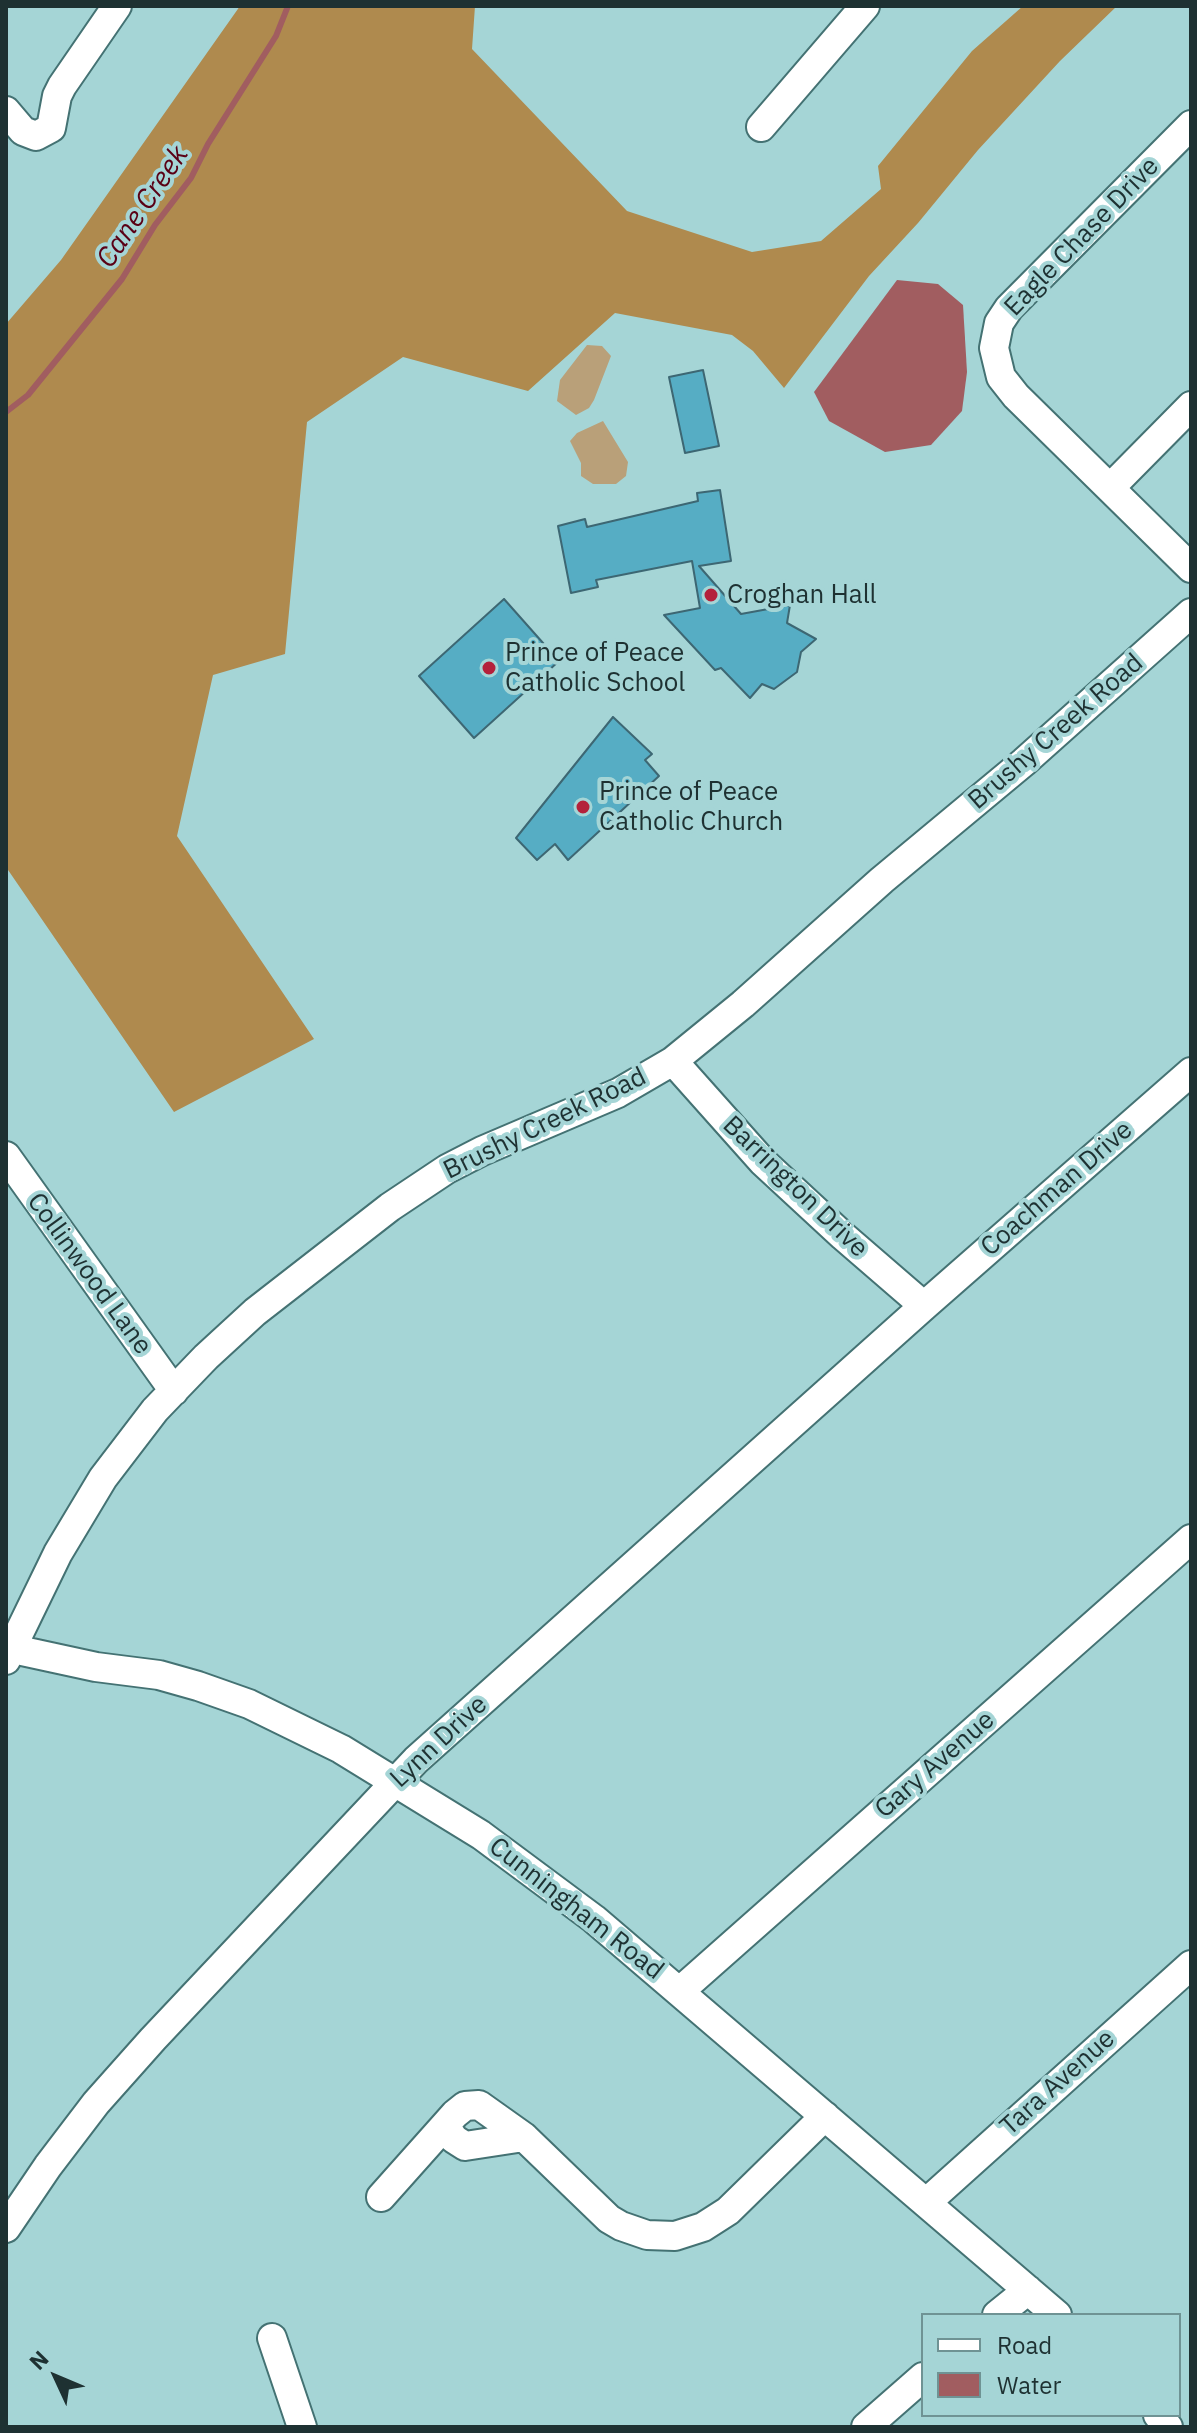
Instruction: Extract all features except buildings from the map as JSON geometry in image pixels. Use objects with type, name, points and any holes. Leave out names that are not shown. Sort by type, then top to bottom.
[{"type":"street","points":[[6,111],[23,131],[36,136],[51,128],[62,86],[117,6]]},
{"type":"street","points":[[761,127],[865,6]]},
{"type":"street","name":"Eagle Chase Drive","points":[[1191,125],[1009,308],[999,323],[994,348],[1001,377],[1016,396],[1191,568]]},
{"type":"street","points":[[1110,488],[1191,406]]},
{"type":"street","name":"Brushy Creek Road","points":[[10,1655],[58,1553],[125,1447],[174,1391],[255,1312],[416,1188],[482,1151],[618,1093],[673,1061],[1024,762],[1191,613]]},
{"type":"street","name":"Barrington Drive","points":[[673,1061],[763,1162],[924,1306]]},
{"type":"street","name":"Coachman Drive","points":[[924,1306],[1191,1072]]},
{"type":"street","name":"Collinwood Lane","points":[[6,1156],[14,1188],[174,1391]]},
{"type":"street","name":"Lynn Drive","points":[[6,2228],[96,2103],[395,1781],[924,1306]]},
{"type":"street","name":"Gary Avenue","points":[[680,1991],[1191,1539]]},
{"type":"street","name":"Cunningham Road","points":[[10,1655],[159,1675],[198,1686],[289,1722],[395,1781],[481,1835],[547,1882],[680,1991],[1055,2313]]},
{"type":"street","name":"Tara Avenue","points":[[927,2202],[1191,1965]]},
{"type":"street","points":[[381,2197],[465,2106],[479,2105],[524,2137],[609,2219],[647,2235],[675,2236],[703,2227],[728,2211],[825,2116]]},
{"type":"street","points":[[445,2126],[454,2139],[465,2146],[524,2137]]},
{"type":"street","points":[[999,2313],[1028,2290]]},
{"type":"street","points":[[272,2338],[302,2427]]},
{"type":"street","points":[[866,2427],[921,2379]]},
{"type":"shaded area","points":[[240,6],[475,6],[472,49],[627,211],[752,252],[821,241],[881,189],[878,166],[972,51],[1023,6],[1117,6],[1060,61],[978,150],[869,276],[784,388],[753,351],[732,335],[615,313],[528,391],[403,357],[307,422],[285,654],[213,675],[177,836],[314,1039],[174,1112],[6,867],[6,324],[61,260]]},
{"type":"shaded area","points":[[587,345],[602,346],[611,356],[594,400],[589,408],[576,415],[557,401],[560,380]]},
{"type":"shaded area","points":[[603,421],[628,462],[626,476],[616,484],[593,484],[581,476],[581,463],[570,441],[577,433]]},
{"type":"water","points":[[897,280],[938,284],[963,305],[967,372],[962,411],[931,445],[885,452],[829,421],[814,392]]},
{"type":"waterway","name":"Cane Creek","points":[[6,412],[28,395],[122,279],[155,225],[191,178],[208,144],[276,36],[288,6]]},
{"type":"place","name":"Croghan Hall","points":[[711,595]]},
{"type":"place","name":"Prince of Peace Catholic School","points":[[489,668]]},
{"type":"place","name":"Prince of Peace Catholic Church","points":[[583,807]]}]
